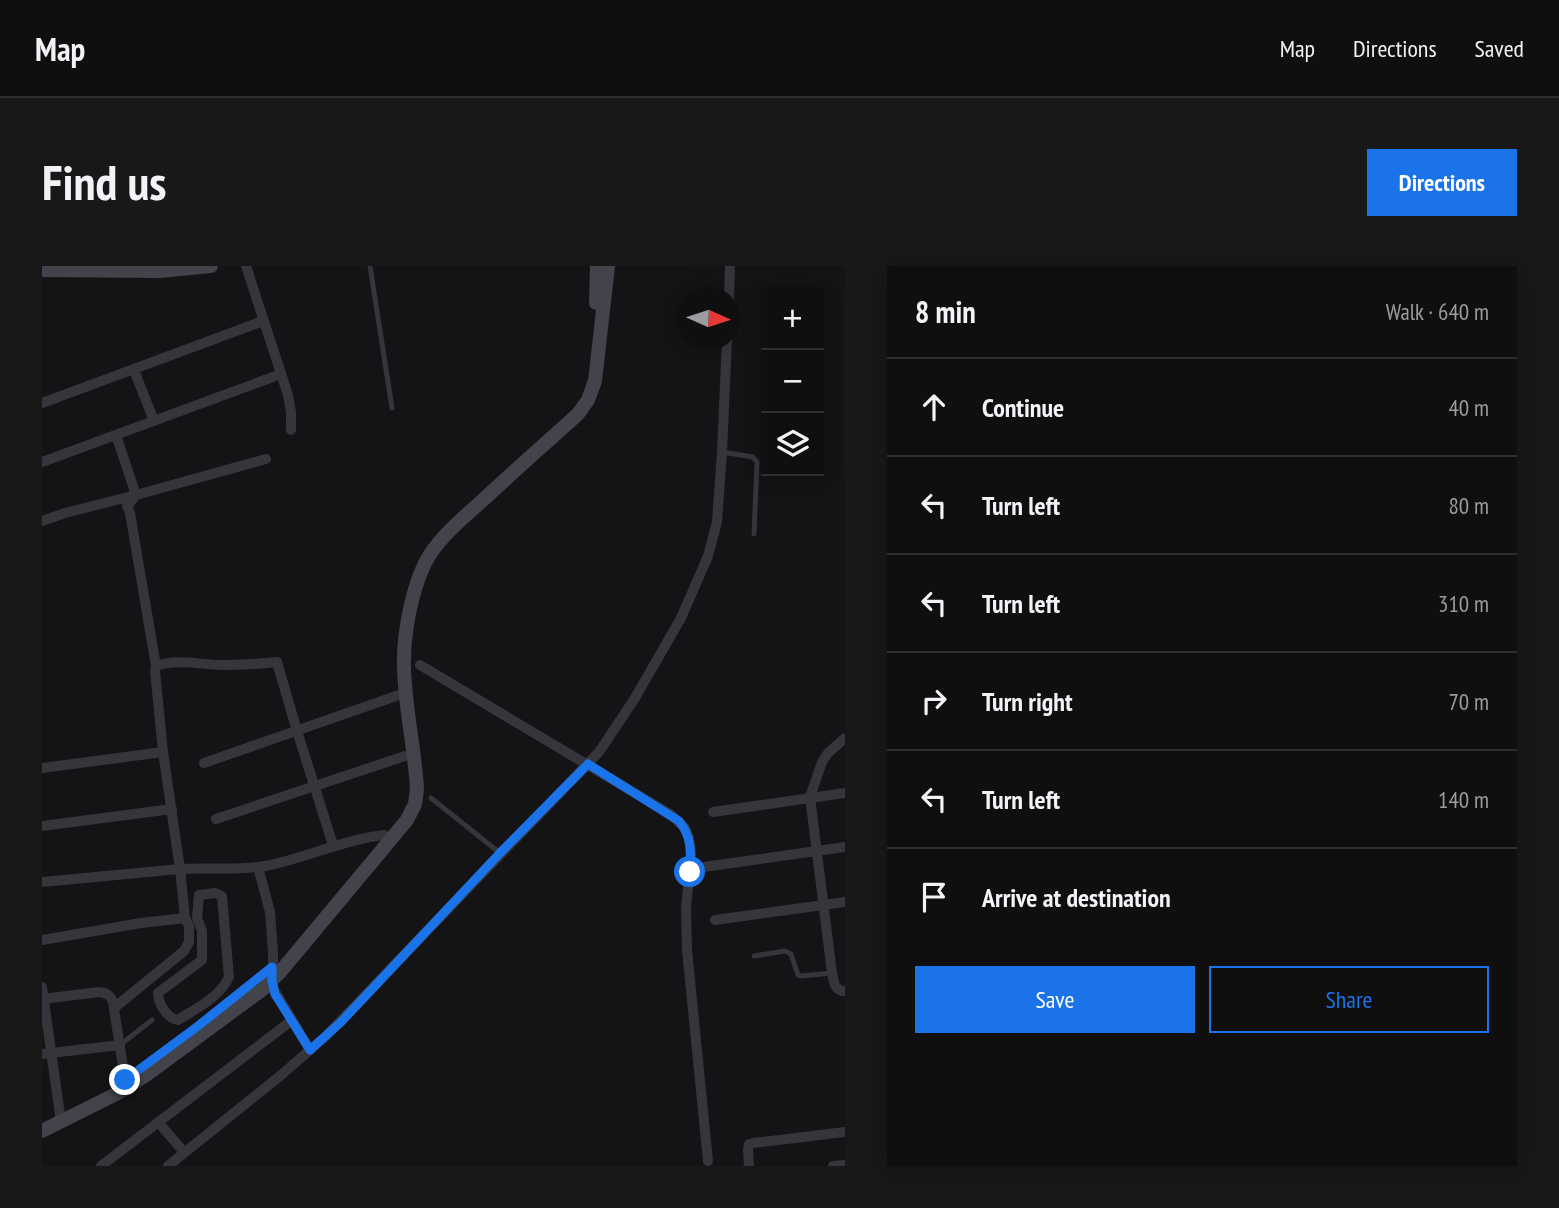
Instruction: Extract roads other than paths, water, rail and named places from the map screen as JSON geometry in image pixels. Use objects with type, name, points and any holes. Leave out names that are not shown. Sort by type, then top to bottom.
[{"type":"street","points":[[42,270],[160,271],[211,266]]},
{"type":"street","points":[[246,266],[281,374],[291,412],[291,430]]},
{"type":"street","points":[[42,1131],[60,1117],[125,1080],[208,1009],[226,985],[229,977],[222,896],[215,893],[200,895],[197,918],[202,931],[202,960],[158,993],[158,999],[174,1020],[208,1009],[272,974],[399,817],[407,790],[398,657],[416,568],[432,541],[572,409],[582,394],[595,318],[597,266]]},
{"type":"street","points":[[42,1121],[60,1117],[116,1094],[146,1075],[272,974],[407,820],[415,804],[417,780],[405,692],[406,619],[422,571],[438,545],[472,510],[578,414],[588,400],[595,381],[608,266]]},
{"type":"street","points":[[729,287],[730,266]]},
{"type":"street","points":[[42,403],[263,321]]},
{"type":"street","points":[[168,1166],[310,1050],[351,1012],[599,751],[635,698],[681,618],[708,556],[717,522],[727,350]]},
{"type":"street","points":[[134,370],[154,421]]},
{"type":"street","points":[[42,462],[281,374]]},
{"type":"street","points":[[116,435],[136,495]]},
{"type":"street","points":[[42,521],[266,459]]},
{"type":"street","points":[[114,1008],[184,951],[189,942],[189,926],[185,918],[163,752],[156,666],[127,506],[136,495]]},
{"type":"street","points":[[156,666],[180,663],[220,665],[277,662],[333,845]]},
{"type":"street","points":[[420,665],[670,814],[685,828],[690,838],[691,853],[686,909],[687,950],[708,1161]]},
{"type":"street","points":[[204,763],[399,695]]},
{"type":"street","points":[[845,738],[822,762],[810,797],[832,967],[836,987],[845,991]]},
{"type":"street","points":[[42,768],[163,752]]},
{"type":"street","points":[[216,819],[405,756]]},
{"type":"street","points":[[713,812],[845,793]]},
{"type":"street","points":[[42,826],[172,809]]},
{"type":"street","points":[[42,882],[180,869],[258,867],[290,860],[354,839],[384,835]]},
{"type":"street","points":[[704,867],[845,847]]},
{"type":"street","points":[[258,867],[270,912],[275,994],[310,1050]]},
{"type":"street","points":[[715,920],[845,902]]},
{"type":"street","points":[[42,940],[185,918]]},
{"type":"street","points":[[832,967],[845,959]]},
{"type":"street","points":[[42,986],[46,1053],[60,1117]]},
{"type":"street","points":[[43,999],[99,992],[106,992],[111,996],[125,1080]]},
{"type":"street","points":[[101,1166],[291,1021]]},
{"type":"street","points":[[46,1053],[120,1045]]},
{"type":"street","points":[[158,1122],[184,1152]]},
{"type":"street","points":[[750,1166],[750,1144],[845,1132]]},
{"type":"street","points":[[833,1166],[845,1165]]},
{"type":"lane","points":[[370,266],[392,408]]},
{"type":"lane","points":[[722,452],[753,457],[757,462],[754,534]]},
{"type":"lane","points":[[431,798],[500,853]]},
{"type":"lane","points":[[754,956],[789,952],[798,975],[801,976],[832,967]]},
{"type":"lane","points":[[120,1045],[152,1020]]}]
